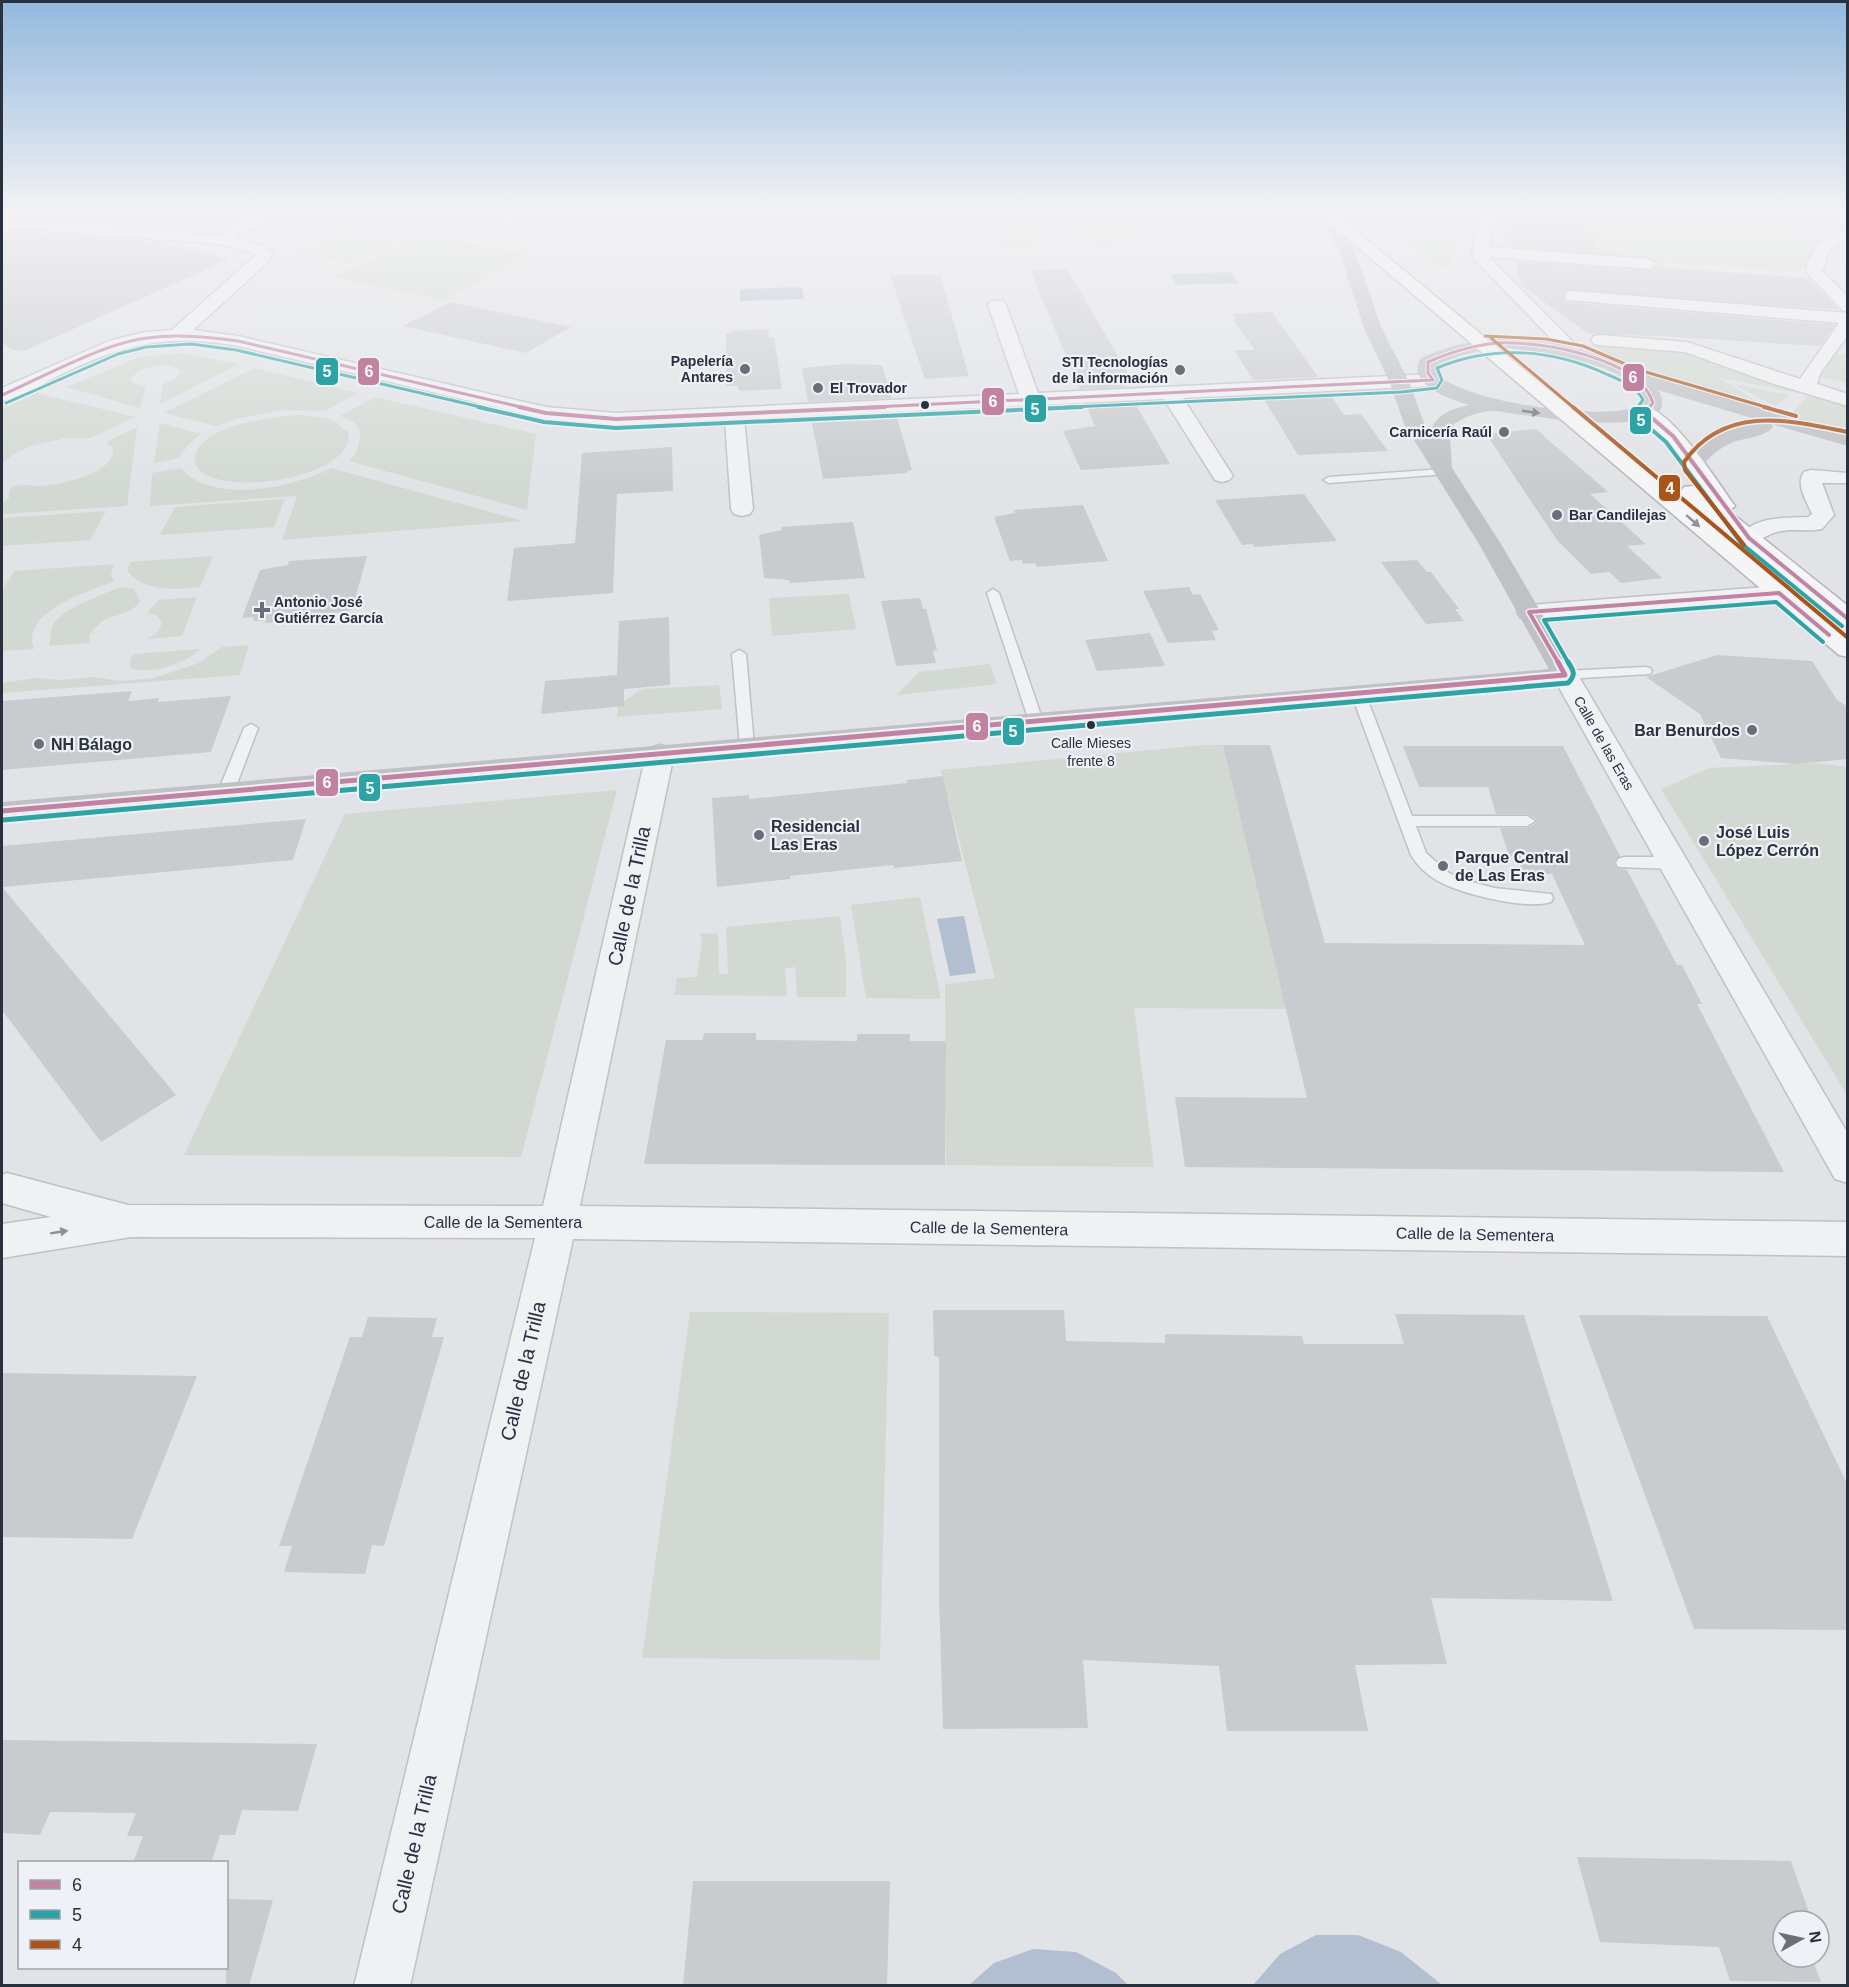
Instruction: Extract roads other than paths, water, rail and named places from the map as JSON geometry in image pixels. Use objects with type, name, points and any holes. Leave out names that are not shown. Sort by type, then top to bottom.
[{"type":"highway","points":[[1435,304],[1848,650]]},
{"type":"highway","points":[[1478,317],[1848,619]]},
{"type":"highway","points":[[1648,410],[1673,436],[1749,538]]},
{"type":"main road","name":"Calle de las Eras","points":[[1365,304],[1373,328],[1400,383],[1414,424],[1490,544],[1565,675]]},
{"type":"main road","points":[[1430,377],[1428,362],[1440,355],[1485,345],[1512,345],[1574,352],[1617,367],[1636,378],[1848,441]]},
{"type":"main road","points":[[1388,360],[1430,377],[1441,387],[1493,405],[1599,418],[1623,417],[1648,410],[1671,412]]},
{"type":"main road","points":[[1636,378],[1651,393],[1648,410]]},
{"type":"main road","points":[[1443,471],[1438,434],[1441,426],[1457,413],[1493,405]]},
{"type":"main road","points":[[1702,417],[1848,441]]},
{"type":"main road","points":[[1693,465],[1697,456],[1721,440],[1763,427]]},
{"type":"main road","points":[[2,811],[1565,675]]},
{"type":"street","points":[[177,335],[212,304]]},
{"type":"street","points":[[1527,304],[1574,352]]},
{"type":"street","points":[[1662,304],[1848,320],[1812,372],[1806,387]]},
{"type":"street","points":[[997,305],[1031,400]]},
{"type":"street","points":[[2,395],[115,344],[177,335],[209,335],[238,341],[546,413],[616,419],[1400,383],[1430,377]]},
{"type":"street","points":[[1599,340],[1687,347],[1848,400]]},
{"type":"street","points":[[1171,394],[1222,476]]},
{"type":"street","points":[[734,413],[742,509]]},
{"type":"street","points":[[1749,538],[1772,525],[1814,524],[1823,514],[1812,489],[1811,476],[1841,478]]},
{"type":"street","points":[[1529,612],[1779,593]]},
{"type":"street","name":"Calle de las Eras","points":[[1565,675],[1848,1168]]},
{"type":"street","name":"Calle de la Trilla","points":[[382,1986],[558,1222],[660,754]]},
{"type":"street","name":"Calle de la Sementera","points":[[3,1187],[131,1221]]},
{"type":"street","name":"Calle de la Sementera","points":[[2,1241],[131,1221],[558,1222],[1848,1239]]},
{"type":"lane","points":[[1329,480],[1443,471]]},
{"type":"lane","points":[[993,594],[1036,721]]},
{"type":"lane","points":[[738,654],[747,746]]},
{"type":"lane","points":[[1565,675],[1645,672]]},
{"type":"lane","points":[[1358,693],[1419,855],[1429,869],[1439,876],[1504,896],[1545,898]]},
{"type":"lane","points":[[226,792],[251,728]]},
{"type":"lane","points":[[1406,821],[1527,821]]},
{"type":"lane","points":[[1624,863],[1673,863]]},
{"type":"water","points":[[964,916],[976,973],[950,976],[937,919]]},
{"type":"water","points":[[1316,1935],[1358,1935],[1401,1952],[1442,1985],[1253,1985],[1280,1954]]},
{"type":"water","points":[[1033,1949],[1076,1952],[1116,1973],[1128,1985],[969,1985],[994,1963]]},
{"type":"place","name":"Papelería Antares","points":[[745,369]]},
{"type":"place","name":"STI Tecnologías de la información","points":[[1180,370]]},
{"type":"place","name":"El Trovador","points":[[818,388]]},
{"type":"place","name":"Carnicería Raúl","points":[[1504,432]]},
{"type":"place","name":"Bar Candilejas","points":[[1557,515]]},
{"type":"place","name":"Antonio José Gutiérrez García","points":[[262,610]]},
{"type":"place","name":"Calle Mieses frente 8","points":[[1091,725]]},
{"type":"place","name":"Bar Benurdos","points":[[1752,730]]},
{"type":"place","name":"NH Bálago","points":[[39,744]]},
{"type":"place","name":"Residencial Las Eras","points":[[759,835]]},
{"type":"place","name":"José Luis López Cerrón","points":[[1704,841]]},
{"type":"place","name":"Parque Central de Las Eras","points":[[1443,866]]}]
